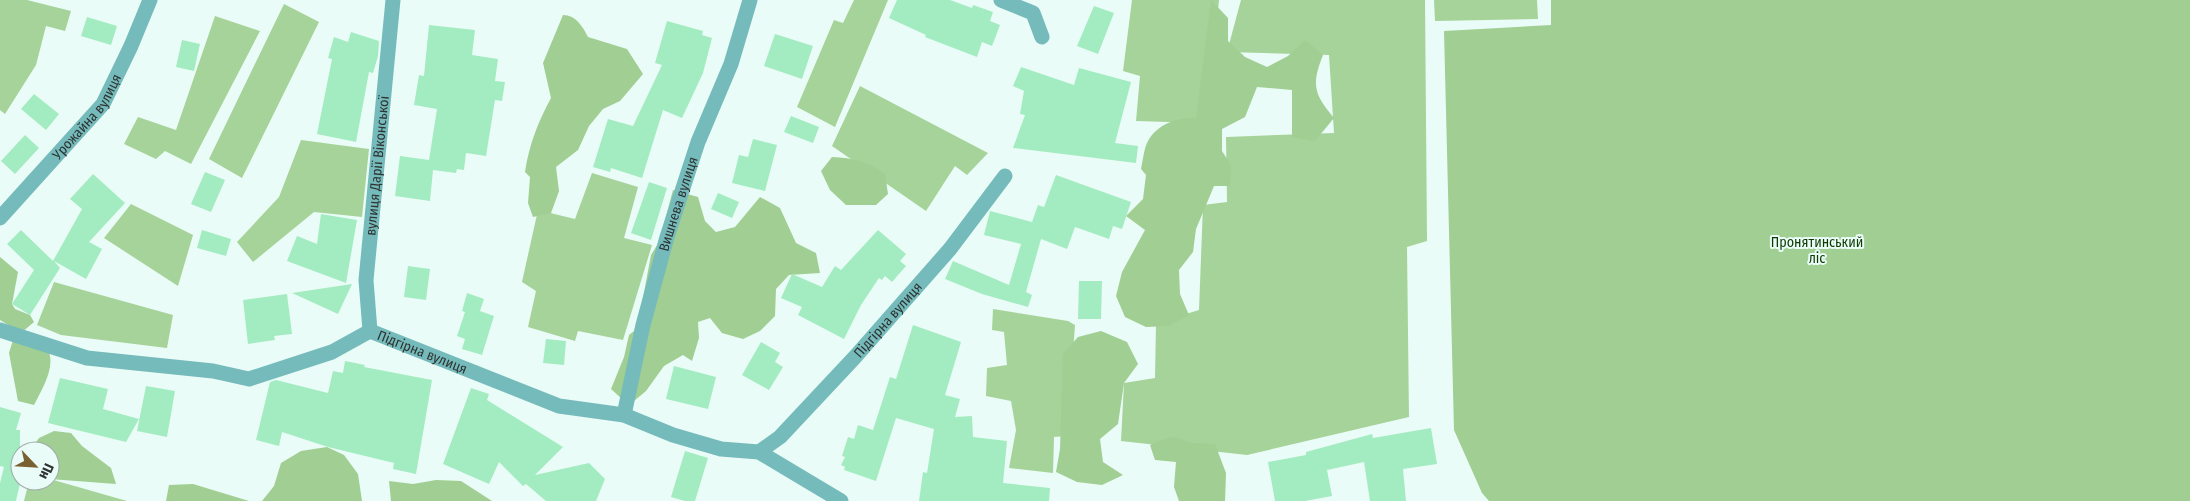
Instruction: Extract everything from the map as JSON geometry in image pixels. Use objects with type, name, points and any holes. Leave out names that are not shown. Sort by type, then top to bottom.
[{"type":"street","name":"Урожайна вулиця","points":[[0,218],[102,104],[131,46],[150,0]]},
{"type":"street","name":"вулиця Дарії Віконської","points":[[370,331],[366,280],[393,0]]},
{"type":"street","name":"Вишнева вулиця","points":[[624,415],[643,325],[667,237],[698,142],[731,64],[750,0]]},
{"type":"street","points":[[1001,0],[1033,13],[1042,37]]},
{"type":"street","name":"Підгірна вулиця","points":[[759,452],[780,437],[855,357],[950,249],[1005,176]]},
{"type":"street","name":"Підгірна вулиця","points":[[0,330],[87,358],[213,371],[249,379],[332,352],[370,331],[559,406],[624,415],[673,435],[721,449],[759,452],[841,501]]},
{"type":"green space","points":[[0,0],[27,0],[71,11],[65,31],[46,26],[36,65],[5,114],[0,110]]},
{"type":"green space","points":[[854,0],[888,0],[835,127],[797,107],[834,20],[843,23]]},
{"type":"green space","points":[[1132,0],[1219,0],[1215,44],[1201,123],[1136,121],[1140,76],[1123,71]]},
{"type":"green space","points":[[1211,0],[1228,18],[1228,41],[1245,57],[1267,67],[1288,56],[1305,40],[1323,55],[1317,74],[1316,89],[1322,102],[1334,118],[1315,141],[1292,137],[1292,90],[1257,87],[1245,117],[1222,129],[1222,151],[1231,165],[1230,186],[1214,186],[1196,229],[1193,252],[1179,270],[1180,294],[1189,315],[1169,326],[1146,327],[1125,317],[1116,296],[1122,272],[1145,230],[1126,216],[1143,199],[1146,175],[1141,169],[1146,147],[1152,135],[1162,126],[1175,120],[1196,118]]},
{"type":"green space","points":[[1241,0],[1425,0],[1427,241],[1407,247],[1409,417],[1247,455],[1121,441],[1124,383],[1155,378],[1156,323],[1199,310],[1203,205],[1227,202],[1226,137],[1334,133],[1329,55],[1227,52]]},
{"type":"green space","points":[[1434,0],[1537,0],[1538,19],[1435,21]]},
{"type":"green space","name":"Пронятинський ліс","points":[[1551,0],[2190,0],[2190,501],[1489,501],[1482,493],[1454,430],[1444,31],[1551,25]]},
{"type":"green space","points":[[284,4],[319,22],[242,178],[209,159]]},
{"type":"green space","points":[[563,15],[575,19],[588,37],[627,49],[643,74],[620,101],[603,109],[589,126],[578,150],[556,167],[559,191],[551,213],[533,217],[528,203],[530,177],[525,172],[535,134],[551,98],[543,63]]},
{"type":"green space","points":[[215,16],[260,31],[191,164],[165,151],[156,159],[124,144],[138,117],[176,130]]},
{"type":"green space","points":[[860,86],[988,153],[967,175],[955,166],[926,211],[832,146]]},
{"type":"green space","points":[[301,140],[369,149],[362,217],[314,212],[253,262],[237,242],[279,197]]},
{"type":"green space","points":[[832,157],[860,161],[879,170],[885,174],[888,194],[876,205],[846,205],[830,190],[821,171]]},
{"type":"green space","points":[[592,173],[638,187],[624,238],[652,245],[623,340],[578,331],[575,341],[528,327],[536,291],[522,282],[538,210],[575,219]]},
{"type":"green space","points":[[673,190],[698,197],[705,221],[716,232],[735,227],[760,197],[780,208],[796,243],[816,253],[820,273],[789,275],[776,289],[775,316],[760,331],[743,339],[722,333],[710,318],[698,322],[699,338],[692,361],[683,355],[664,366],[646,391],[634,401],[622,399],[611,389],[624,357],[629,335],[634,331],[641,308],[651,255],[659,242]]},
{"type":"green space","points":[[131,204],[193,235],[178,286],[104,238]]},
{"type":"green space","points":[[0,257],[18,272],[12,304],[15,309],[30,315],[34,322],[21,333],[0,320]]},
{"type":"green space","points":[[54,282],[173,315],[167,348],[61,335],[37,325]]},
{"type":"green space","points":[[993,309],[1068,321],[1075,325],[1067,436],[1054,437],[1053,473],[1009,468],[1016,430],[1011,401],[986,396],[987,368],[1007,365],[1004,332],[992,330]]},
{"type":"green space","points":[[1101,331],[1127,342],[1138,364],[1124,383],[1118,424],[1100,439],[1103,462],[1123,475],[1102,485],[1077,482],[1056,472],[1060,449],[1063,354],[1078,337]]},
{"type":"green space","points":[[14,337],[49,352],[49,373],[34,405],[18,401],[9,353]]},
{"type":"green space","points":[[54,431],[71,433],[82,446],[111,468],[116,484],[60,480],[60,441],[37,441],[39,438]]},
{"type":"green space","points":[[1176,437],[1191,443],[1215,444],[1226,473],[1225,501],[1179,501],[1174,487],[1176,462],[1155,460],[1150,445],[1164,439]]},
{"type":"green space","points":[[327,447],[344,455],[358,474],[362,501],[262,501],[274,486],[281,463],[301,451]]},
{"type":"green space","points":[[436,480],[461,481],[492,501],[391,501],[389,481],[413,484]]},
{"type":"green space","points":[[60,482],[127,501],[24,501],[26,491],[60,491]]},
{"type":"green space","points":[[193,484],[249,501],[166,501],[169,485]]},
{"type":"building","points":[[897,0],[950,0],[972,8],[973,5],[993,12],[990,21],[1000,25],[992,46],[982,42],[977,57],[925,37],[926,35],[889,18]]},
{"type":"building","points":[[1094,6],[1114,13],[1098,54],[1077,46]]},
{"type":"building","points":[[87,17],[117,26],[111,45],[81,36]]},
{"type":"building","points":[[667,21],[703,31],[702,35],[712,38],[703,73],[682,118],[663,110],[642,178],[611,168],[610,172],[593,167],[608,119],[633,126],[662,65],[655,63]]},
{"type":"building","points":[[429,25],[475,30],[472,55],[498,59],[495,81],[505,82],[502,101],[495,100],[486,156],[466,153],[464,170],[457,169],[456,173],[433,170],[430,201],[395,196],[400,156],[429,160],[437,109],[414,105],[419,75],[424,76]]},
{"type":"building","points":[[351,32],[379,41],[378,56],[373,73],[369,72],[356,142],[317,134],[332,59],[328,58],[334,37],[348,42]]},
{"type":"building","points":[[775,34],[813,46],[802,79],[764,66]]},
{"type":"building","points":[[182,40],[200,44],[194,71],[176,67]]},
{"type":"building","points":[[1021,67],[1074,85],[1079,68],[1131,82],[1115,143],[1138,146],[1136,163],[1013,148],[1025,115],[1020,114],[1024,91],[1013,86]]},
{"type":"building","points":[[34,94],[59,114],[46,130],[21,109]]},
{"type":"building","points":[[791,116],[819,127],[813,143],[784,132]]},
{"type":"building","points":[[25,135],[39,148],[15,174],[1,161]]},
{"type":"building","points":[[753,139],[777,145],[765,191],[732,183],[739,155],[748,157]]},
{"type":"building","points":[[205,172],[225,180],[211,212],[191,204]]},
{"type":"building","points":[[93,174],[125,203],[89,242],[102,249],[86,279],[54,261],[60,268],[30,315],[12,304],[34,270],[7,244],[21,230],[53,261],[82,209],[70,199]]},
{"type":"building","points":[[1056,175],[1131,202],[1122,229],[1113,226],[1109,239],[1075,227],[1067,249],[1041,239],[1026,292],[1032,295],[1028,307],[982,294],[945,279],[953,261],[1009,285],[1021,244],[984,235],[990,211],[1032,222],[1038,205],[1044,207]]},
{"type":"building","points":[[649,182],[667,188],[651,240],[631,233]]},
{"type":"building","points":[[718,193],[739,202],[732,218],[711,209]]},
{"type":"building","points":[[321,214],[357,220],[346,283],[287,261],[297,236],[317,244]]},
{"type":"building","points":[[202,230],[231,239],[226,256],[197,248]]},
{"type":"building","points":[[878,230],[906,254],[900,261],[906,266],[892,282],[885,276],[882,280],[879,278],[861,305],[844,339],[798,315],[802,307],[781,298],[792,274],[822,287],[835,266],[841,270]]},
{"type":"building","points":[[408,266],[430,269],[426,300],[404,297]]},
{"type":"building","points":[[1079,281],[1102,281],[1101,319],[1078,319]]},
{"type":"building","points":[[352,284],[338,314],[292,293]]},
{"type":"building","points":[[467,293],[484,299],[480,311],[494,316],[482,355],[462,349],[465,339],[457,336],[465,312],[462,311]]},
{"type":"building","points":[[287,294],[292,334],[274,336],[275,340],[248,344],[243,300]]},
{"type":"building","points":[[913,325],[961,342],[945,395],[960,399],[955,417],[972,416],[973,437],[1007,441],[1003,483],[1050,488],[1049,501],[919,501],[923,472],[927,473],[934,429],[896,418],[876,481],[844,470],[845,467],[841,465],[845,457],[842,456],[848,437],[854,439],[858,425],[873,430],[890,377],[896,379]]},
{"type":"building","points":[[546,339],[566,341],[564,365],[543,363]]},
{"type":"building","points":[[761,342],[780,353],[775,362],[783,367],[769,390],[742,375]]},
{"type":"building","points":[[345,361],[365,365],[364,367],[432,380],[416,474],[393,469],[394,463],[328,447],[282,432],[279,446],[256,440],[270,382],[276,380],[328,393],[333,371],[343,373]]},
{"type":"building","points":[[674,366],[716,377],[708,409],[666,399]]},
{"type":"building","points":[[60,378],[108,389],[103,409],[139,419],[126,442],[48,423]]},
{"type":"building","points":[[146,386],[175,391],[167,437],[137,431]]},
{"type":"building","points":[[471,388],[489,394],[487,400],[563,447],[535,475],[589,463],[605,479],[596,501],[546,501],[526,484],[523,486],[499,462],[489,484],[443,464]]},
{"type":"building","points":[[0,407],[21,413],[16,430],[20,430],[20,441],[10,441],[10,491],[18,491],[16,501],[0,501],[0,483],[4,467],[0,466]]},
{"type":"building","points":[[1431,428],[1437,464],[1403,469],[1406,501],[1370,501],[1364,462],[1327,470],[1332,496],[1305,501],[1275,501],[1268,462],[1306,455],[1306,452],[1372,434],[1373,438]]},
{"type":"building","points":[[685,451],[708,458],[695,501],[685,501],[671,497]]}]
